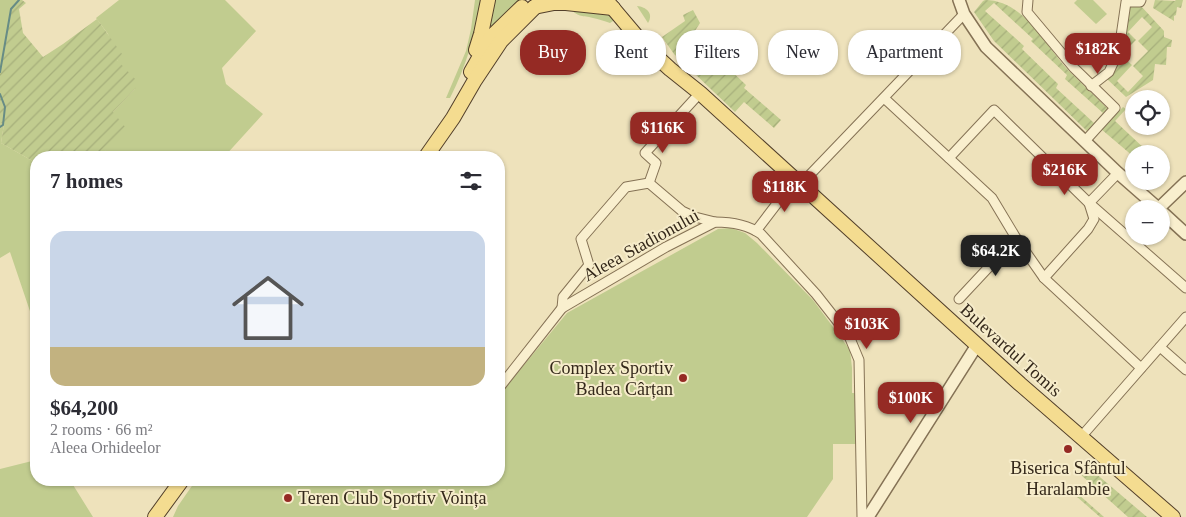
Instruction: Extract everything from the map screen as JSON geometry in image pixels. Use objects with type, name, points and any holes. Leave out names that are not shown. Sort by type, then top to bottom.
[{"type":"main road","points":[[460,93],[481,34],[488,0]]},
{"type":"main road","points":[[430,151],[501,41],[535,2]]},
{"type":"main road","points":[[423,151],[449,112],[491,36],[535,2],[612,3]]},
{"type":"main road","name":"Bulevardul Tomis","points":[[612,3],[644,45],[700,93],[1080,437],[1173,517]]},
{"type":"main road","points":[[155,517],[178,486]]},
{"type":"main road","points":[[163,517],[184,486]]},
{"type":"street","points":[[958,0],[964,14],[986,47],[1118,173],[1150,200]]},
{"type":"street","points":[[1028,0],[1027,12],[1074,68],[1115,108],[1085,141]]},
{"type":"street","points":[[1092,86],[1109,72],[1119,50],[1126,2],[1140,2],[1141,0]]},
{"type":"street","points":[[756,231],[798,182],[884,98],[964,14]]},
{"type":"street","points":[[649,183],[656,163],[645,154],[700,93]]},
{"type":"street","points":[[884,98],[992,198],[1016,238],[1044,278],[1142,368]]},
{"type":"street","points":[[949,158],[994,110],[1089,203],[1186,288]]},
{"type":"street","points":[[1089,203],[1118,173]]},
{"type":"street","points":[[1169,200],[1186,182]]},
{"type":"street","points":[[562,308],[563,296],[589,265],[581,239],[626,186],[649,183],[682,211],[695,218],[715,222]]},
{"type":"street","points":[[1044,278],[1088,229],[1094,219],[1089,203]]},
{"type":"street","points":[[1170,219],[1186,234]]},
{"type":"street","name":"Aleea Stadionului","points":[[505,380],[562,308],[666,247],[715,222],[742,225],[761,234],[816,294],[849,336],[859,360],[862,517]]},
{"type":"street","points":[[959,299],[1016,238]]},
{"type":"street","points":[[1080,437],[1186,316]]},
{"type":"street","points":[[868,517],[977,345]]},
{"type":"street","points":[[1160,347],[1186,370]]},
{"type":"green space","points":[[0,0],[19,0],[11,9],[0,72]]},
{"type":"green space","points":[[19,0],[26,3],[19,9],[23,33],[43,57],[97,19],[122,54],[117,60],[138,82],[135,89],[113,112],[126,128],[105,151],[30,151],[30,160],[1,143],[4,124],[0,123],[0,72],[11,9]]},
{"type":"green space","points":[[119,0],[225,0],[256,31],[222,68],[226,84],[263,114],[229,151],[105,151],[113,112],[135,89],[117,60],[108,34],[96,18]]},
{"type":"green space","points":[[475,0],[483,0],[473,38],[456,86],[450,98],[446,98],[466,51]]},
{"type":"green space","points":[[494,0],[520,0],[492,27],[489,25]]},
{"type":"green space","points":[[1077,0],[1093,0],[1107,14],[1096,24],[1074,3]]},
{"type":"green space","points":[[1155,0],[1183,0],[1181,8],[1177,7],[1174,21],[1153,8]]},
{"type":"green space","points":[[983,1],[999,2],[1011,7],[1022,16],[1068,70],[1110,111],[1089,133],[994,41],[974,12]],"holes":[[[994,3],[1033,39],[1031,41],[1067,75],[1065,79],[1103,113],[1094,123],[1056,88],[1058,84],[1022,49],[1024,46],[985,11]]]},
{"type":"green space","points":[[1128,5],[1141,6],[1164,31],[1164,37],[1172,40],[1171,47],[1167,47],[1166,65],[1155,64],[1153,80],[1137,90],[1130,90],[1143,76],[1133,66],[1148,51],[1138,41],[1152,27],[1142,17],[1128,32],[1136,40],[1121,55],[1132,65],[1117,81],[1126,90],[1125,96],[1106,78],[1112,72]]},
{"type":"green space","points":[[637,6],[650,13],[648,23]]},
{"type":"green space","points":[[570,9],[611,14],[614,18],[610,23],[579,15]]},
{"type":"green space","points":[[693,10],[700,23],[696,30],[676,30],[676,56],[666,43],[666,34],[685,21],[683,15]]},
{"type":"green space","points":[[696,75],[736,75],[746,85],[744,88],[781,120],[774,128],[744,102],[735,112]]},
{"type":"green space","points":[[1123,107],[1125,110],[1115,121],[1125,130],[1125,135],[1130,135],[1141,145],[1125,145],[1125,149],[1101,129]]},
{"type":"green space","points":[[655,113],[667,124],[652,141],[640,131]]},
{"type":"green space","points":[[0,123],[4,124],[1,143],[30,160],[30,311],[10,252],[0,258]]},
{"type":"green space","name":"Complex Sportiv Badea Cârțan","points":[[731,228],[745,233],[757,243],[813,300],[850,350],[852,393],[856,393],[857,444],[833,444],[833,479],[807,517],[173,517],[192,486],[505,486],[505,388],[567,313],[718,229]]},
{"type":"green space","points":[[30,462],[30,486],[74,486],[93,517],[0,517],[0,469]]},
{"type":"green space","points":[[1091,462],[1094,465],[1094,472],[1147,517],[1128,517],[1081,475]]},
{"type":"green space","points":[[1070,487],[1104,517],[1100,517],[1068,489]]},
{"type":"waterway","points":[[0,72],[11,9],[19,0]]},
{"type":"waterway","points":[[0,94],[5,107],[3,125],[0,127]]},
{"type":"place","name":"Complex Sportiv Badea Cârțan","points":[[683,378]]},
{"type":"place","name":"Biserica Sfântul Haralambie","points":[[1068,449]]},
{"type":"place","name":"Teren Club Sportiv Voința","points":[[288,498]]}]
